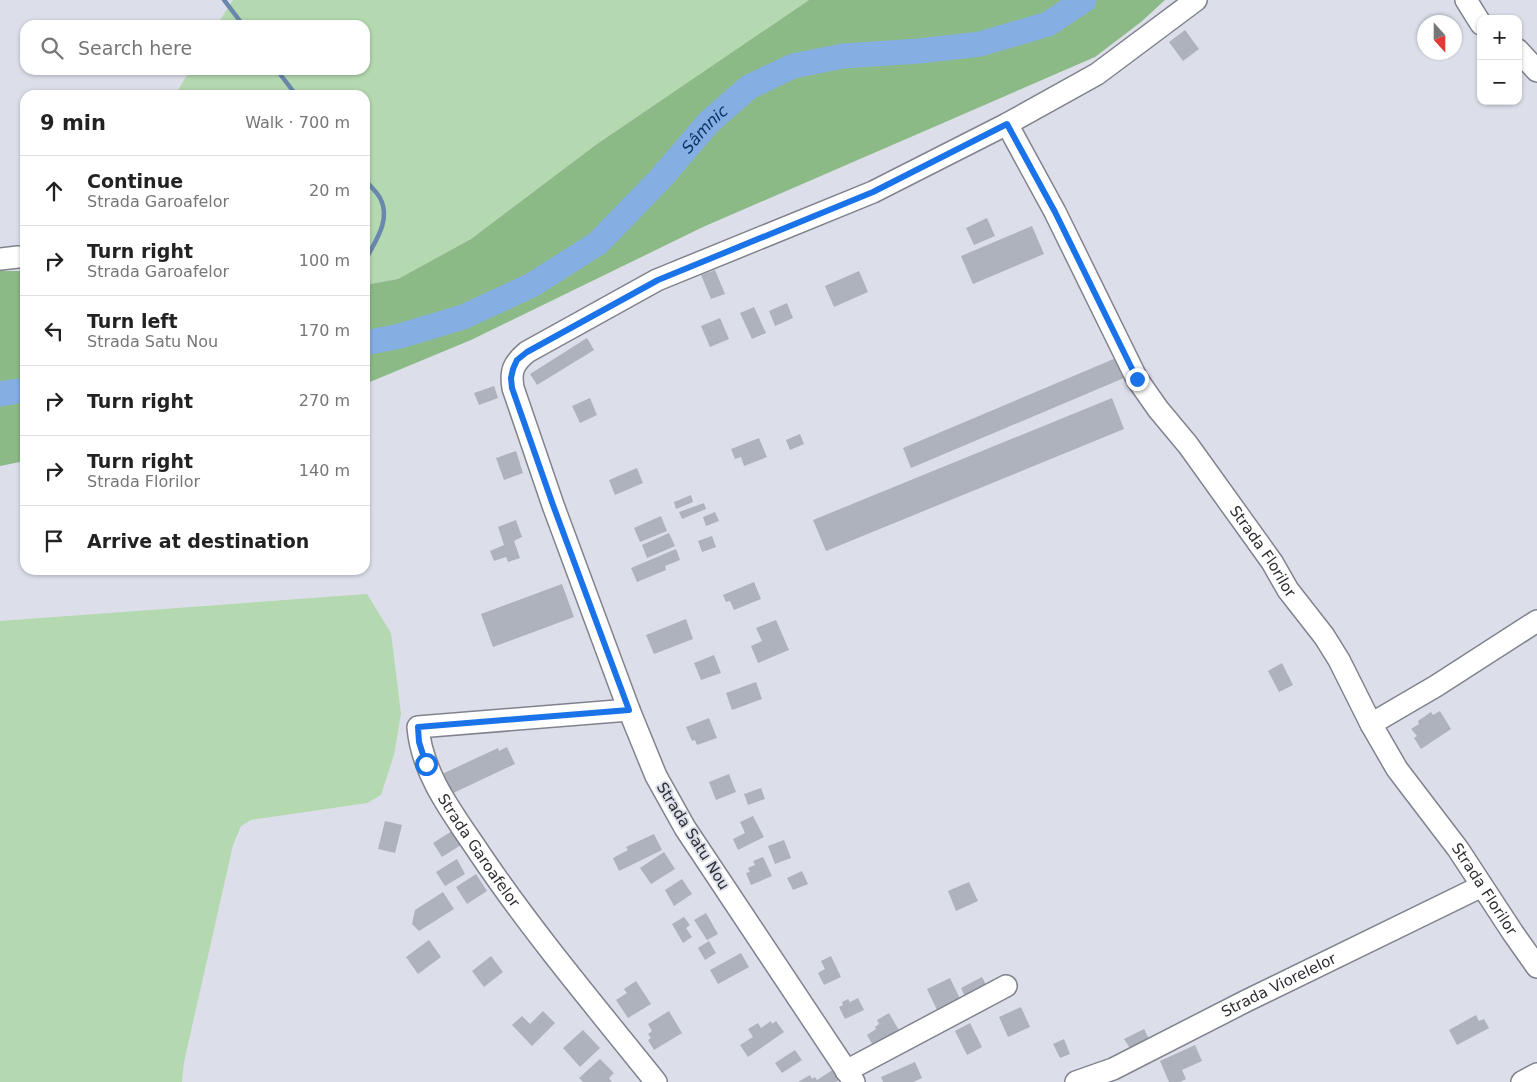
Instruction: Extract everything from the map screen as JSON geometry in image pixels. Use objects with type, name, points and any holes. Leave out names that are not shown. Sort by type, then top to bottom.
[{"type":"street","points":[[1007,124],[1097,74],[1196,0]]},
{"type":"street","points":[[1466,0],[1477,18]]},
{"type":"street","points":[[1522,54],[1537,71]]},
{"type":"street","name":"Strada Satu Nou","points":[[850,1076],[685,828],[656,776],[629,710],[553,505],[516,398],[511,378],[517,360],[527,352],[658,280],[873,192],[1007,124]]},
{"type":"street","name":"Strada Florilor","points":[[1007,124],[1055,212],[1137,379],[1188,445],[1272,562],[1288,590],[1324,636],[1339,660],[1371,724],[1397,770],[1458,849],[1537,967]]},
{"type":"street","points":[[1371,724],[1436,686],[1537,621]]},
{"type":"street","name":"Strada Garoafelor","points":[[629,710],[418,727],[419,742],[426,764],[440,794],[505,891],[535,932],[656,1082]]},
{"type":"street","name":"Strada Viorelelor","points":[[1076,1082],[1113,1069],[1482,886]]},
{"type":"street","points":[[850,1076],[1006,986]]},
{"type":"street","points":[[1522,1082],[1537,1074]]},
{"type":"green space","points":[[233,0],[809,0],[597,144],[471,239],[398,279],[370,284],[370,90],[178,90],[187,75],[370,75],[370,20],[220,20]]},
{"type":"green space","points":[[809,0],[1165,0],[1141,22],[1095,57],[703,227],[471,340],[370,382],[370,284],[398,279],[471,239],[597,144]]},
{"type":"green space","points":[[0,271],[20,271],[20,462],[0,466]]},
{"type":"green space","points":[[367,594],[391,633],[401,714],[394,755],[381,795],[367,803],[251,820],[241,826],[233,845],[184,1062],[182,1082],[0,1082],[0,621]]},
{"type":"building","points":[[1185,30],[1199,49],[1183,61],[1169,42]]},
{"type":"building","points":[[987,218],[995,236],[974,245],[966,228]]},
{"type":"building","points":[[1032,226],[1044,254],[973,284],[961,256]]},
{"type":"building","points":[[715,270],[725,294],[711,299],[701,275]]},
{"type":"building","points":[[859,271],[868,292],[834,307],[825,286]]},
{"type":"building","points":[[787,303],[793,318],[775,326],[769,311]]},
{"type":"building","points":[[754,307],[766,333],[752,339],[740,313]]},
{"type":"building","points":[[720,318],[729,339],[710,347],[701,326]]},
{"type":"building","points":[[587,338],[594,350],[537,385],[530,374]]},
{"type":"building","points":[[1116,358],[1124,378],[911,468],[903,448]]},
{"type":"building","points":[[494,386],[498,398],[479,405],[474,393]]},
{"type":"building","points":[[590,398],[597,415],[580,423],[572,406]]},
{"type":"building","points":[[1112,398],[1124,429],[826,551],[813,520]]},
{"type":"building","points":[[800,434],[804,444],[790,450],[786,440]]},
{"type":"building","points":[[759,438],[767,457],[744,466],[741,457],[735,459],[731,449]]},
{"type":"building","points":[[516,451],[523,473],[504,480],[496,458]]},
{"type":"building","points":[[637,468],[643,483],[615,495],[609,480]]},
{"type":"building","points":[[691,495],[693,502],[676,509],[674,502]]},
{"type":"building","points":[[704,503],[706,509],[682,519],[679,512]]},
{"type":"building","points":[[715,512],[719,521],[706,526],[703,517]]},
{"type":"building","points":[[661,516],[667,531],[640,542],[634,528]]},
{"type":"building","points":[[516,520],[522,537],[514,541],[520,558],[508,562],[506,557],[494,561],[490,551],[504,545],[498,527]]},
{"type":"building","points":[[669,533],[675,546],[647,558],[642,545]]},
{"type":"building","points":[[712,536],[716,547],[702,552],[698,541]]},
{"type":"building","points":[[676,549],[680,560],[665,566],[666,570],[637,582],[631,568]]},
{"type":"building","points":[[754,582],[761,599],[734,610],[730,601],[726,602],[723,595]]},
{"type":"building","points":[[562,584],[574,617],[493,647],[481,614]]},
{"type":"building","points":[[686,619],[693,639],[654,654],[646,635]]},
{"type":"building","points":[[776,620],[789,650],[758,663],[751,646],[762,641],[756,628]]},
{"type":"building","points":[[714,655],[721,673],[701,680],[694,663]]},
{"type":"building","points":[[1282,663],[1293,685],[1279,692],[1268,671]]},
{"type":"building","points":[[756,682],[762,699],[732,710],[726,693]]},
{"type":"building","points":[[1440,711],[1451,729],[1421,749],[1414,738],[1417,736],[1411,729],[1419,724],[1418,721],[1431,712],[1433,715]]},
{"type":"building","points":[[709,718],[717,738],[697,745],[695,740],[692,741],[686,727]]},
{"type":"building","points":[[507,747],[515,764],[449,795],[440,775],[498,748],[499,751]]},
{"type":"building","points":[[729,774],[736,792],[716,800],[709,782]]},
{"type":"building","points":[[761,788],[765,799],[748,805],[744,794]]},
{"type":"building","points":[[753,816],[764,837],[738,850],[733,839],[745,833],[740,822]]},
{"type":"building","points":[[385,821],[402,825],[395,853],[378,849]]},
{"type":"building","points":[[452,831],[461,845],[442,857],[433,843]]},
{"type":"building","points":[[654,834],[662,850],[619,871],[613,858],[628,850],[626,847]]},
{"type":"building","points":[[784,840],[791,858],[775,864],[768,846]]},
{"type":"building","points":[[664,852],[675,869],[651,884],[640,868]]},
{"type":"building","points":[[763,857],[772,876],[751,885],[746,873],[750,872],[748,868],[755,865],[753,861]]},
{"type":"building","points":[[457,859],[465,874],[445,886],[436,872]]},
{"type":"building","points":[[802,871],[808,884],[793,890],[787,878]]},
{"type":"building","points":[[476,874],[487,891],[467,904],[456,887]]},
{"type":"building","points":[[682,879],[692,894],[674,906],[665,890]]},
{"type":"building","points":[[969,882],[978,901],[956,911],[948,891]]},
{"type":"building","points":[[443,892],[454,909],[419,931],[412,924],[415,910]]},
{"type":"building","points":[[706,913],[718,934],[707,940],[694,920]]},
{"type":"building","points":[[684,917],[690,925],[686,928],[692,937],[683,943],[672,924]]},
{"type":"building","points":[[429,940],[441,957],[418,974],[406,957]]},
{"type":"building","points":[[709,941],[716,953],[705,960],[698,948]]},
{"type":"building","points":[[741,953],[749,967],[718,984],[710,970]]},
{"type":"building","points":[[491,956],[503,972],[484,987],[472,971]]},
{"type":"building","points":[[831,956],[841,977],[824,985],[818,973],[825,969],[821,961]]},
{"type":"building","points":[[982,977],[988,989],[966,999],[961,988]]},
{"type":"building","points":[[950,978],[962,1003],[939,1014],[927,989]]},
{"type":"building","points":[[636,981],[651,1004],[628,1018],[616,1000],[627,993],[624,989]]},
{"type":"building","points":[[858,998],[864,1010],[845,1019],[839,1007],[843,1005],[842,1002],[848,999],[850,1002]]},
{"type":"building","points":[[1021,1007],[1030,1027],[1008,1037],[999,1017]]},
{"type":"building","points":[[543,1011],[555,1023],[532,1046],[512,1025],[522,1016],[530,1024]]},
{"type":"building","points":[[669,1011],[682,1033],[654,1050],[648,1040],[651,1038],[648,1034],[652,1031],[648,1024]]},
{"type":"building","points":[[889,1013],[900,1032],[874,1047],[867,1035],[876,1029],[875,1027],[879,1024],[877,1020]]},
{"type":"building","points":[[1476,1015],[1479,1021],[1484,1019],[1489,1028],[1457,1045],[1449,1030]]},
{"type":"building","points":[[771,1021],[772,1024],[776,1021],[784,1032],[748,1057],[740,1045],[753,1037],[748,1029],[758,1023],[761,1028]]},
{"type":"building","points":[[970,1023],[982,1047],[967,1055],[955,1031]]},
{"type":"building","points":[[1144,1029],[1152,1045],[1134,1054],[1124,1039]]},
{"type":"building","points":[[583,1030],[600,1048],[580,1067],[563,1048]]},
{"type":"building","points":[[1064,1039],[1070,1054],[1060,1058],[1053,1044]]},
{"type":"building","points":[[1195,1045],[1202,1061],[1182,1070],[1186,1079],[1180,1082],[1169,1082],[1160,1061]]},
{"type":"building","points":[[795,1050],[802,1060],[782,1073],[775,1063]]},
{"type":"building","points":[[600,1059],[614,1073],[609,1078],[612,1082],[583,1082],[579,1078]]},
{"type":"building","points":[[915,1062],[922,1078],[913,1082],[883,1082],[881,1077]]},
{"type":"building","points":[[834,1069],[840,1079],[836,1082],[798,1082],[810,1075],[812,1079],[815,1077],[817,1080]]},
{"type":"waterway","points":[[224,0],[239,20]]},
{"type":"waterway","name":"Sâmnic","points":[[370,342],[400,336],[463,317],[532,285],[598,243],[660,179],[709,122],[749,87],[793,66],[843,56],[919,51],[980,44],[1048,24],[1084,0]]},
{"type":"waterway","points":[[281,75],[292,90]]},
{"type":"waterway","points":[[370,186],[380,198],[384,215],[377,239],[370,252]]},
{"type":"waterway","name":"Sâmnic","points":[[0,394],[20,391]]},
{"type":"route","points":[[426,764],[419,742],[418,727],[629,710],[553,505],[512,388],[511,378],[517,360],[527,352],[658,280],[873,192],[1007,124],[1055,212],[1137,379]]}]
